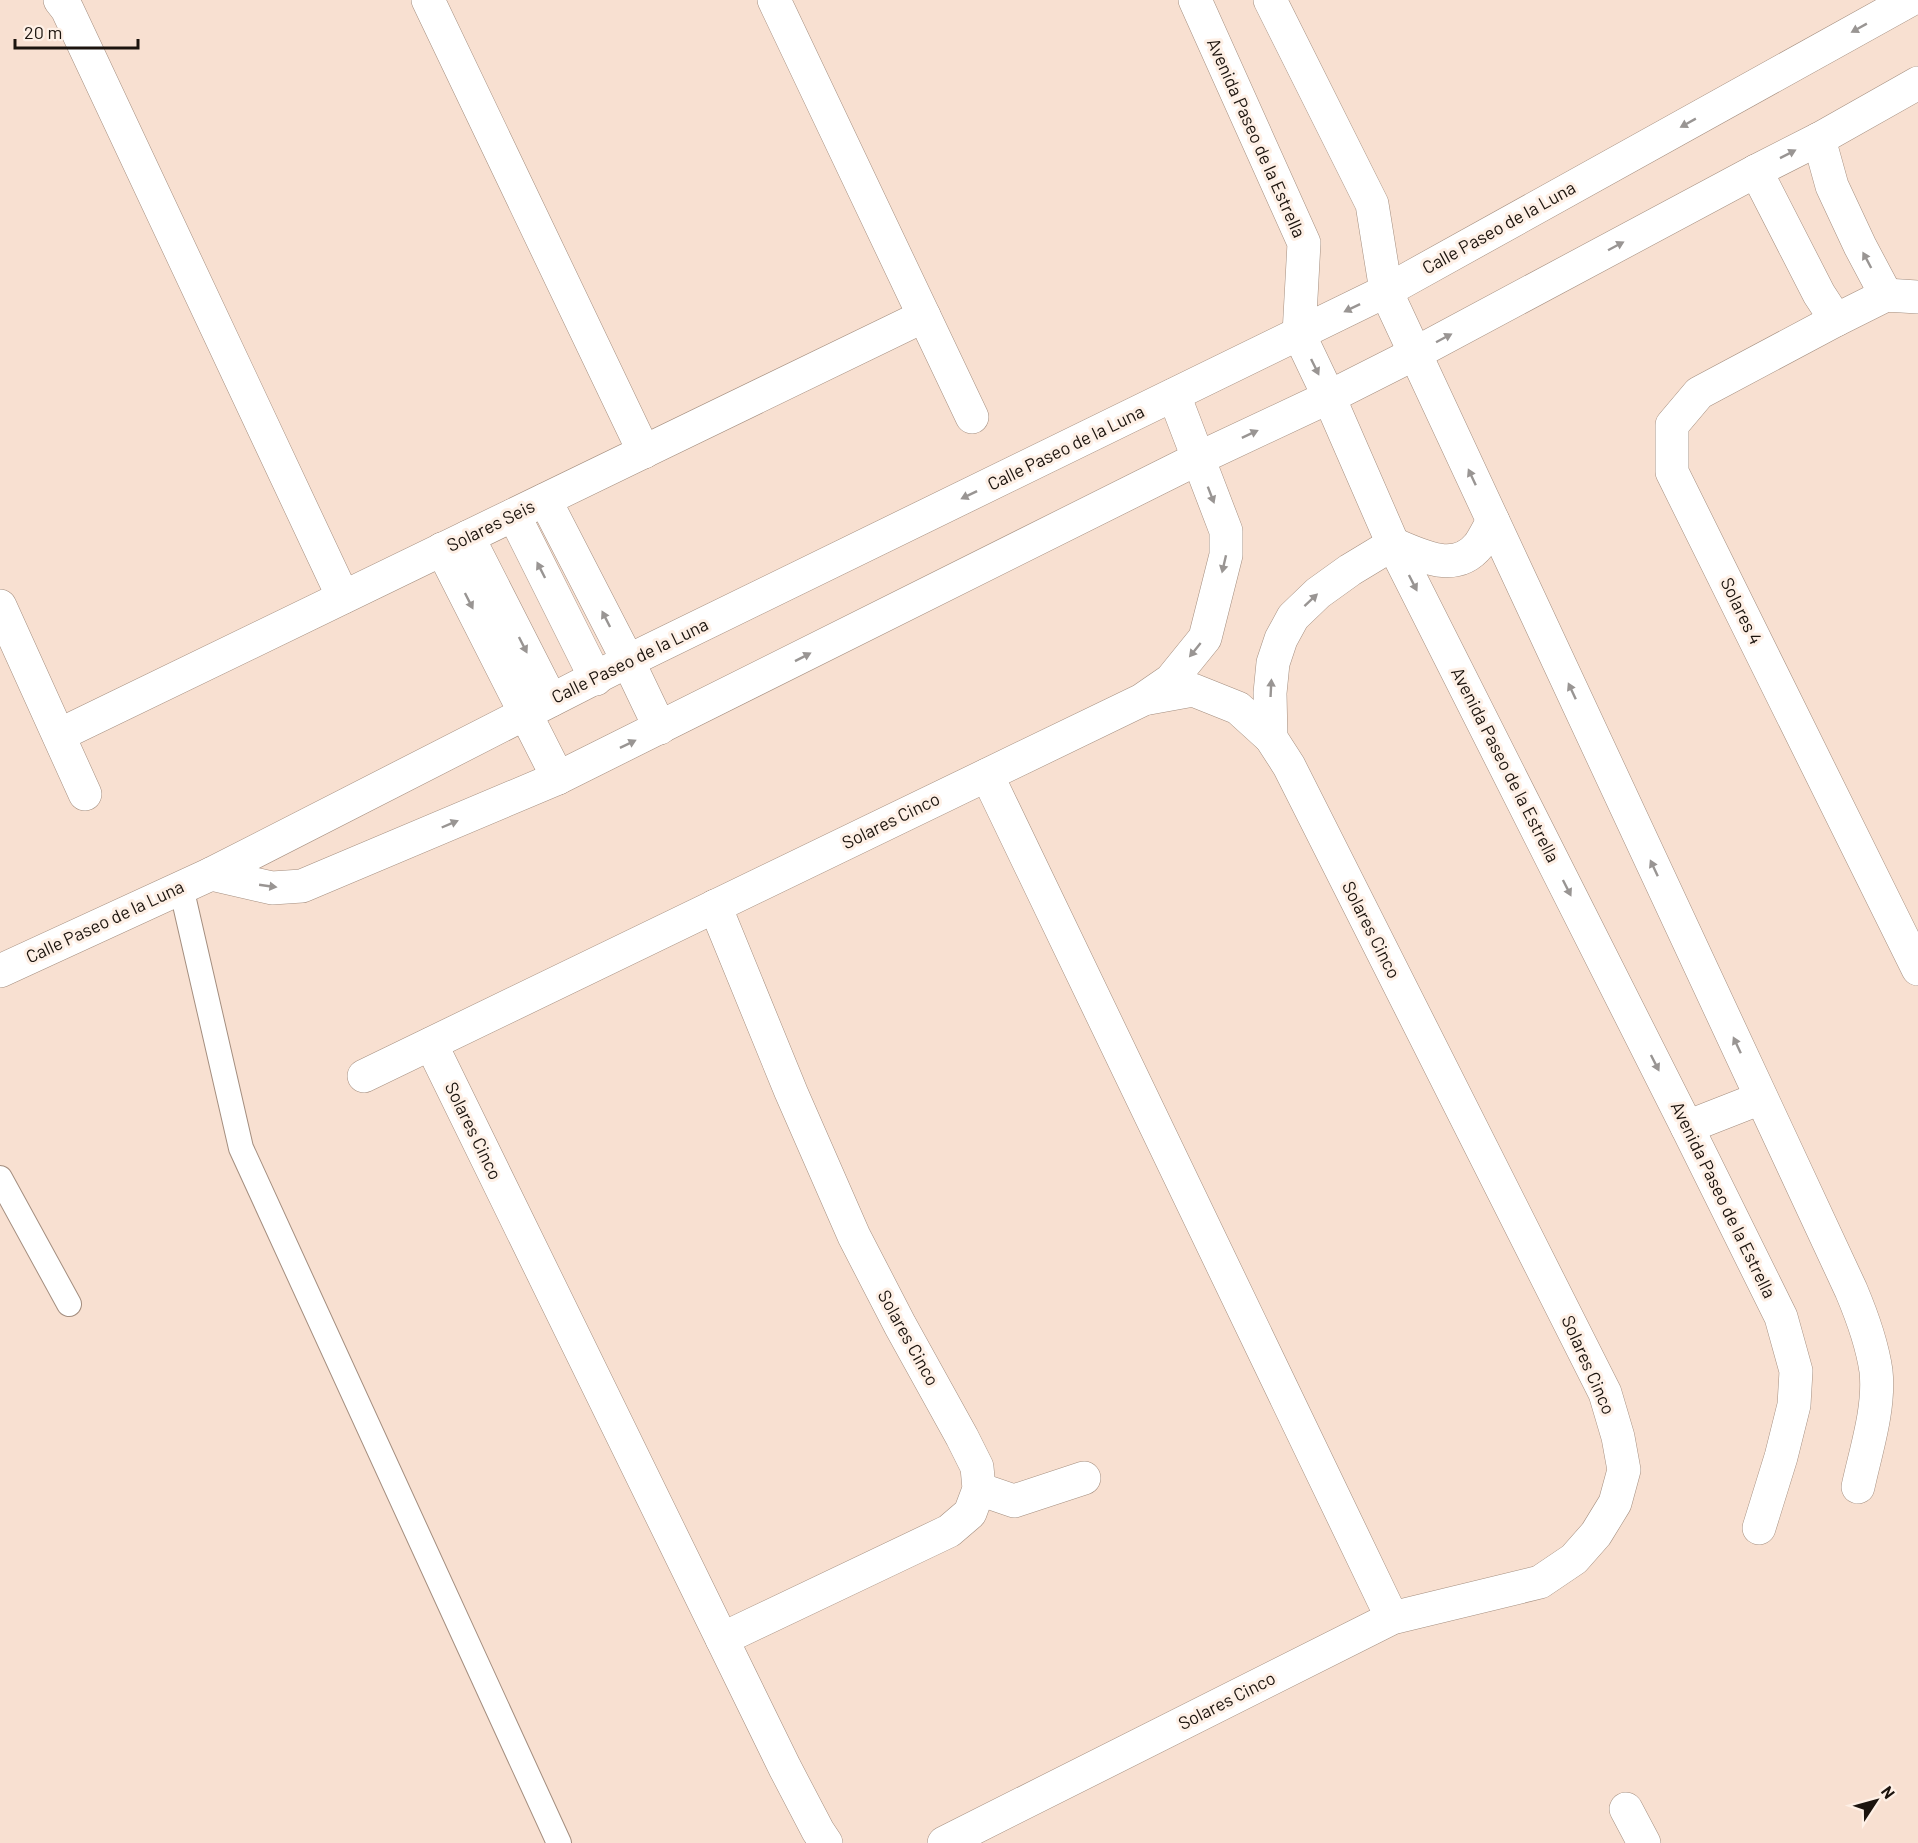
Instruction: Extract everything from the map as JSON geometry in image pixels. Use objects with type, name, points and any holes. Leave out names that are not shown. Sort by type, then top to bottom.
[{"type":"street","points":[[60,0],[67,9],[343,597]]},
{"type":"street","points":[[428,0],[644,452]]},
{"type":"street","points":[[774,0],[972,417]]},
{"type":"street","name":"Avenida Paseo de la Estrella","points":[[1195,0],[1304,243],[1299,334],[1393,544],[1687,1127],[1780,1317],[1796,1371],[1794,1406],[1781,1458],[1759,1528]]},
{"type":"street","points":[[1270,0],[1372,204],[1386,291],[1414,354],[1851,1290],[1866,1328],[1876,1372],[1875,1415],[1858,1486]]},
{"type":"street","name":"Calle Paseo de la Luna","points":[[0,971],[211,874],[628,662],[1386,291],[1910,0]]},
{"type":"street","points":[[211,874],[272,888],[302,886],[558,778],[1197,459],[1414,354],[1819,139],[1918,83]]},
{"type":"street","points":[[1819,139],[1836,195],[1886,295],[1918,297]]},
{"type":"street","points":[[1756,171],[1819,294],[1836,320]]},
{"type":"street","name":"Solares 4","points":[[1886,295],[1699,393],[1672,425],[1672,472],[1918,969]]},
{"type":"street","name":"Solares Seis","points":[[59,735],[924,316]]},
{"type":"street","name":"Solares Cinco","points":[[364,1076],[1142,700],[1171,680],[1205,638],[1226,555],[1226,531],[1174,395]]},
{"type":"street","points":[[544,500],[660,728]]},
{"type":"street","points":[[514,515],[596,678]]},
{"type":"street","points":[[1271,738],[1270,693],[1273,663],[1281,639],[1293,617],[1318,593],[1393,544],[1438,562],[1458,560],[1471,554],[1480,544],[1493,521]]},
{"type":"street","points":[[455,543],[538,707],[558,778]]},
{"type":"street","points":[[0,606],[86,794]]},
{"type":"street","name":"Solares Cinco","points":[[944,1843],[1392,1618],[1540,1582],[1574,1559],[1596,1534],[1615,1503],[1624,1470],[1618,1437],[1605,1393],[1289,766],[1271,738],[1238,708],[1192,690],[1142,700]]},
{"type":"street","points":[[987,775],[1392,1618]]},
{"type":"street","name":"Solares Cinco","points":[[715,906],[790,1092],[854,1236],[977,1467],[979,1489]]},
{"type":"street","name":"Solares Cinco","points":[[431,1044],[801,1800],[826,1843]]},
{"type":"street","points":[[1687,1127],[1761,1098]]},
{"type":"street","points":[[722,1639],[949,1531],[970,1513],[979,1489],[1014,1501],[1084,1478]]},
{"type":"street","points":[[1626,1809],[1644,1843]]},
{"type":"lane","points":[[181,886],[241,1148],[559,1843]]},
{"type":"lane","points":[[0,1178],[69,1304]]}]
